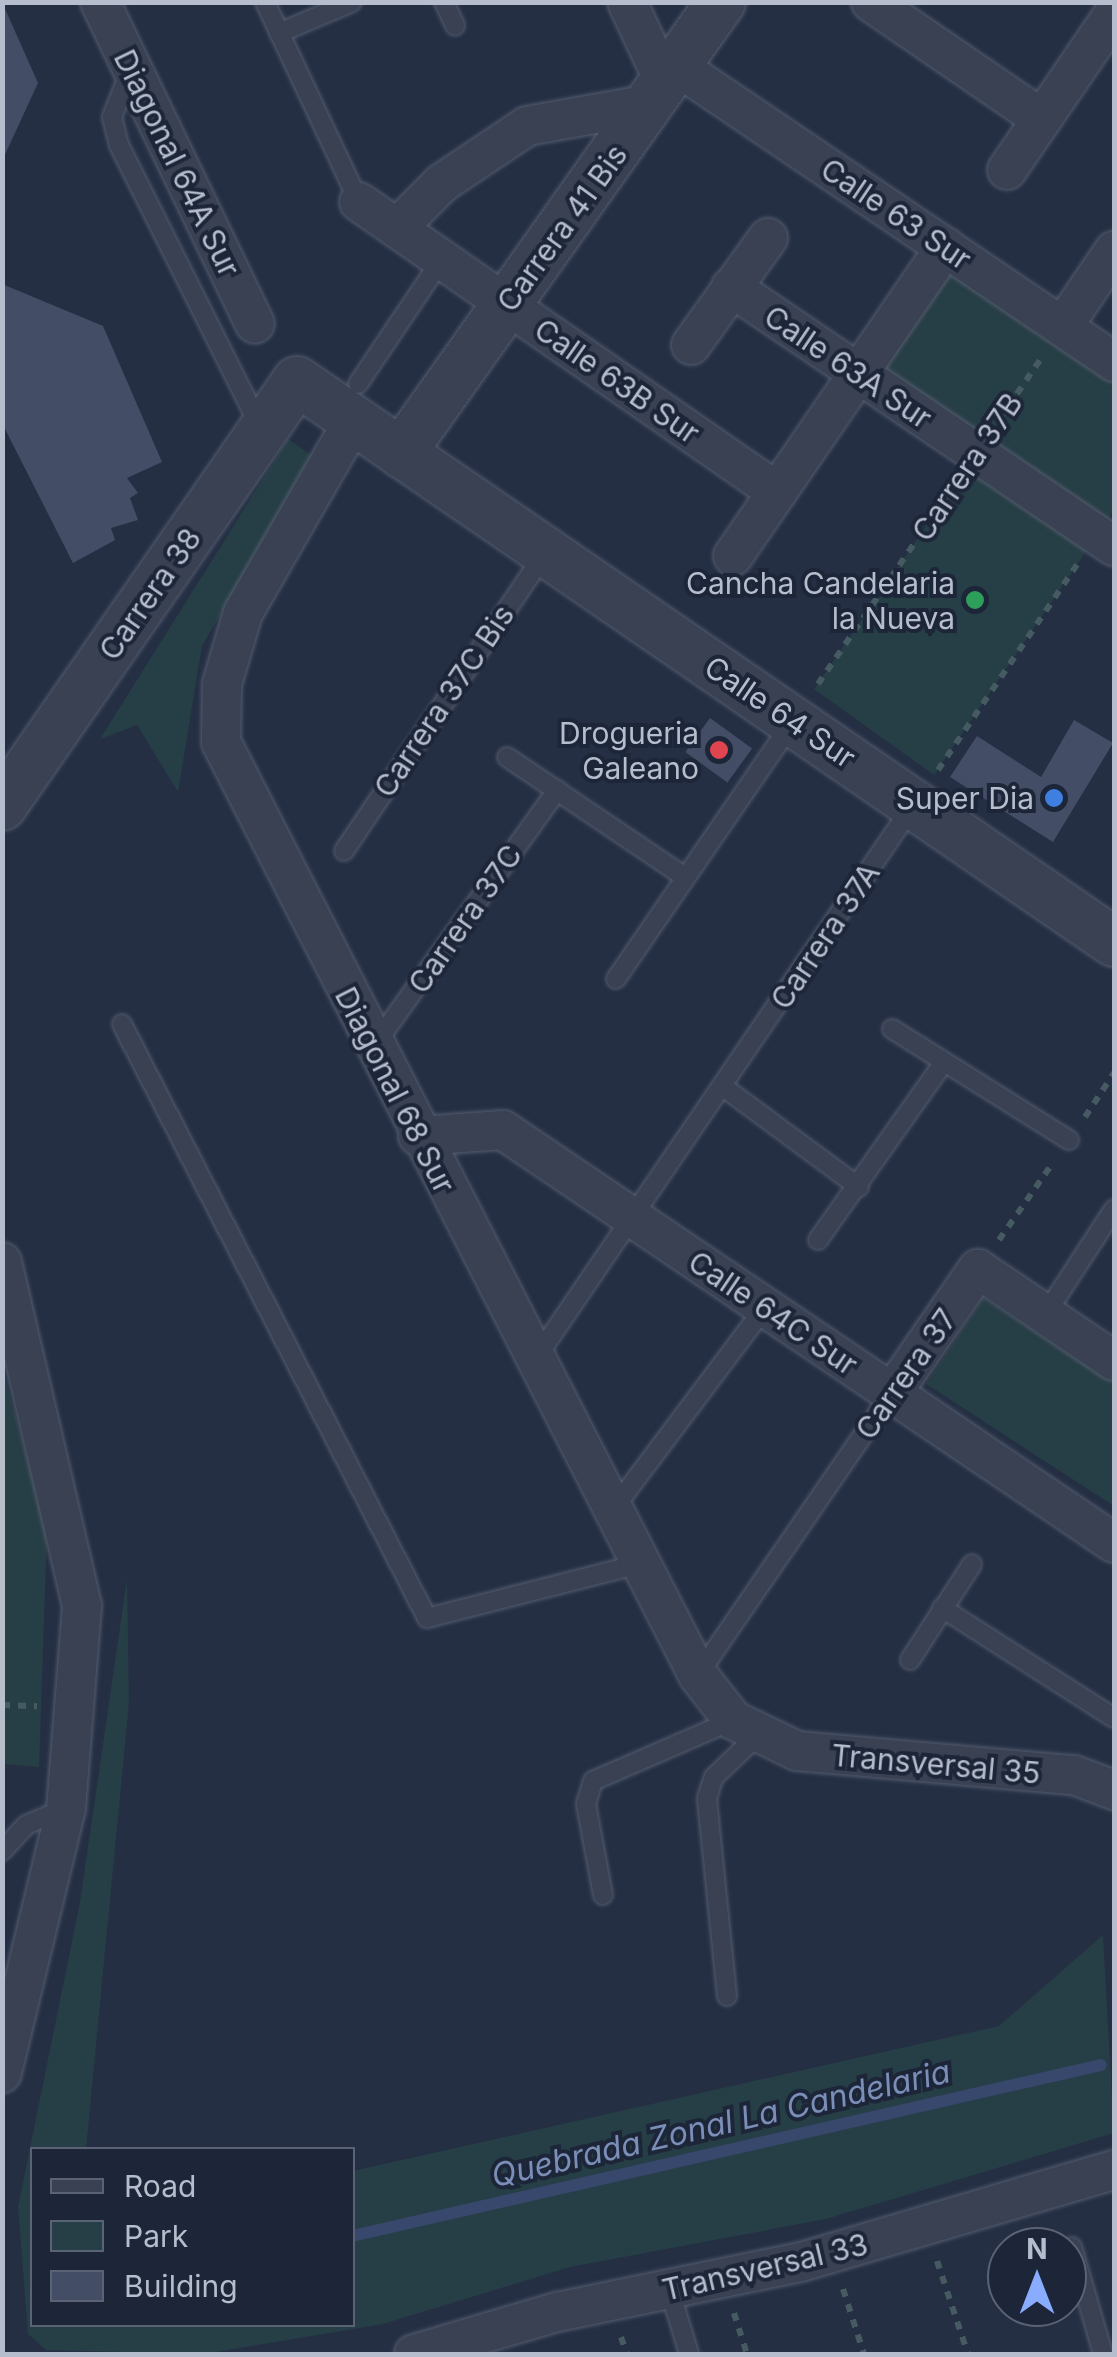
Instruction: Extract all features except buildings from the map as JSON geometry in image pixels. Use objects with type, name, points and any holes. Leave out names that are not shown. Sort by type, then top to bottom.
[{"type":"street","name":"Diagonal 64A Sur","points":[[100,2],[254,324]]},
{"type":"street","points":[[397,228],[442,183],[527,126],[664,85],[626,2]]},
{"type":"street","name":"Carrera 41 Bis","points":[[401,452],[721,2]]},
{"type":"street","points":[[872,2],[1042,119]]},
{"type":"street","points":[[1007,170],[1114,14]]},
{"type":"street","name":"Calle 63 Sur","points":[[664,85],[945,247],[1114,362]]},
{"type":"street","name":"Calle 63B Sur","points":[[358,202],[777,492]]},
{"type":"street","points":[[691,345],[768,238]]},
{"type":"street","points":[[733,556],[945,247]]},
{"type":"street","points":[[1063,326],[1114,251]]},
{"type":"street","name":"Calle 63A Sur","points":[[730,287],[1106,541]]},
{"type":"street","name":"Carrera 38","points":[[2,806],[297,382]]},
{"type":"street","name":"Calle 64 Sur","points":[[297,382],[356,402],[401,452],[1114,942]]},
{"type":"street","name":"Diagonal 68 Sur","points":[[356,402],[243,612],[219,718],[228,765],[638,1564],[698,1675],[745,1728]]},
{"type":"street","name":"Calle 64C Sur","points":[[418,1136],[503,1130],[1114,1544]]},
{"type":"street","points":[[2,1262],[78,1566],[80,1668],[66,1808],[2,2074]]},
{"type":"street","points":[[978,1270],[1114,1361]]},
{"type":"street","name":"Carrera 37","points":[[892,1394],[978,1270]]},
{"type":"street","name":"Transversal 35","points":[[745,1728],[797,1752],[1074,1775],[1114,1790]]},
{"type":"street","name":"Transversal 33","points":[[414,2354],[669,2288],[832,2254],[1114,2170]]},
{"type":"lane","points":[[265,2],[358,202]]},
{"type":"lane","points":[[279,33],[352,2]]},
{"type":"lane","points":[[444,2],[455,26]]},
{"type":"lane","points":[[132,68],[112,117],[119,144],[262,432]]},
{"type":"lane","points":[[356,402],[442,260]]},
{"type":"lane","name":"Carrera 37C Bis","points":[[344,851],[545,552]]},
{"type":"lane","points":[[616,979],[793,721]]},
{"type":"lane","points":[[507,757],[685,877]]},
{"type":"lane","name":"Carrera 37C","points":[[374,1048],[556,790]]},
{"type":"lane","name":"Carrera 37A","points":[[534,1361],[914,804]]},
{"type":"lane","points":[[122,1024],[427,1618],[638,1564]]},
{"type":"lane","points":[[892,1029],[1069,1140]]},
{"type":"lane","points":[[818,1240],[944,1062]]},
{"type":"lane","points":[[722,1086],[859,1187]]},
{"type":"lane","points":[[1045,1314],[1114,1209]]},
{"type":"lane","points":[[612,1511],[765,1308]]},
{"type":"lane","name":"Carrera 37","points":[[698,1675],[892,1394]]},
{"type":"lane","points":[[910,1660],[972,1564]]},
{"type":"lane","points":[[942,1608],[1114,1718]]},
{"type":"lane","points":[[602,1895],[586,1804],[593,1781],[745,1728]]},
{"type":"lane","points":[[727,1996],[707,1798],[714,1777],[745,1728]]},
{"type":"lane","points":[[2,1851],[26,1826],[66,1808]]},
{"type":"lane","points":[[669,2288],[689,2354]]},
{"type":"lane","points":[[1087,2299],[1103,2354]]},
{"type":"path","name":"Carrera 37B","points":[[793,721],[1063,326]]},
{"type":"path","points":[[914,804],[1106,541]]},
{"type":"path","points":[[978,1270],[1114,1074]]},
{"type":"path","points":[[926,2228],[968,2354]]},
{"type":"path","points":[[832,2254],[864,2354]]},
{"type":"green space","points":[[945,247],[1114,362],[1114,510],[934,775],[814,689],[975,455],[858,373]]},
{"type":"green space","points":[[288,439],[313,456],[202,646],[178,792],[137,725],[100,739]]},
{"type":"green space","points":[[983,1298],[1114,1383],[1114,1506],[926,1384]]},
{"type":"green space","points":[[2,1366],[47,1532],[39,1767],[3,1764]]},
{"type":"green space","points":[[127,1579],[129,1703],[86,2147],[30,2147],[80,1902]]},
{"type":"green space","points":[[1103,1935],[1114,2133],[826,2219],[570,2267],[383,2324],[203,2354],[46,2350],[28,2334],[18,2207],[30,2148],[30,2327],[355,2327],[355,2171],[999,2026]]},
{"type":"waterway","name":"Quebrada Zonal La Candelaria","points":[[355,2235],[1101,2065]]},
{"type":"place","name":"Cancha Candelaria la Nueva","points":[[975,600]]},
{"type":"place","name":"Drogueria Galeano","points":[[719,750]]},
{"type":"place","name":"Super Dia","points":[[1054,798]]}]
